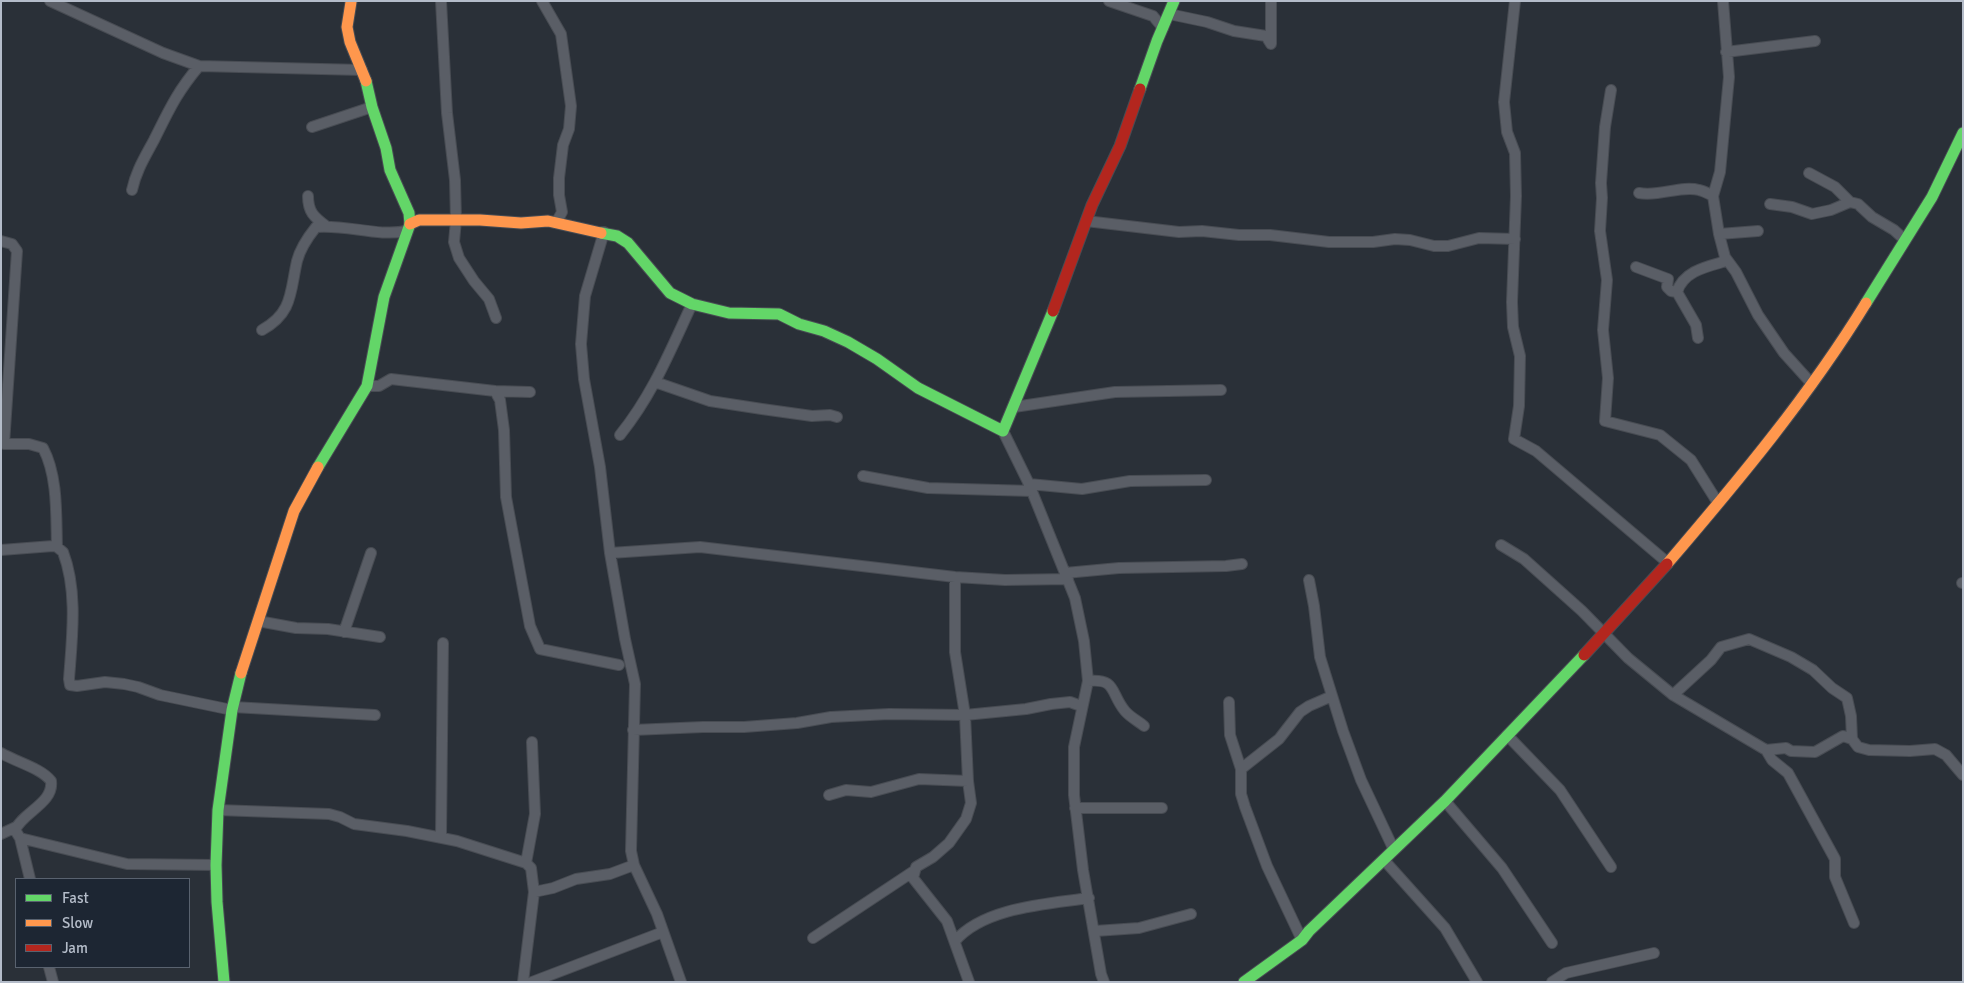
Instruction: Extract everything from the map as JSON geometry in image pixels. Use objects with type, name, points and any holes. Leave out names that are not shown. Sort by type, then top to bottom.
[{"type":"street","points":[[50,1],[163,53],[199,66],[362,70]]},
{"type":"street","points":[[441,1],[447,113],[455,180],[456,220],[454,242],[459,258],[488,299],[496,318]]},
{"type":"street","points":[[542,1],[561,34],[571,106],[569,128],[563,145],[559,178],[559,196],[562,212],[556,223]]},
{"type":"street","points":[[1109,1],[1152,16],[1162,28]]},
{"type":"street","points":[[1003,431],[1052,314],[1086,221],[1120,146],[1162,28],[1174,1]]},
{"type":"street","points":[[1169,14],[1207,22],[1234,31],[1266,36],[1271,44],[1271,1]]},
{"type":"street","points":[[1515,1],[1504,102],[1507,132],[1514,153],[1515,239],[1512,302],[1513,326],[1520,356],[1519,406],[1514,439],[1536,451],[1668,563]]},
{"type":"street","points":[[1723,1],[1729,77],[1720,172],[1713,196],[1719,234],[1725,257],[1736,272],[1758,315],[1784,352],[1812,384]]},
{"type":"street","points":[[224,982],[217,910],[218,810],[237,685],[278,559],[302,496],[366,386],[384,297],[411,222],[390,170],[386,148],[372,107],[369,89],[348,34],[350,2]]},
{"type":"street","points":[[1726,52],[1815,41]]},
{"type":"street","points":[[132,190],[135,175],[168,109],[182,86],[199,66]]},
{"type":"street","points":[[1611,90],[1605,127],[1600,231],[1606,280],[1603,330],[1608,378],[1605,421],[1660,435],[1691,460],[1718,503]]},
{"type":"street","points":[[312,127],[372,107]]},
{"type":"street","points":[[1244,982],[1302,940],[1309,931],[1384,860],[1604,634],[1668,563],[1768,443],[1839,347],[1959,151],[1963,134]]},
{"type":"street","points":[[1809,173],[1835,186],[1850,202],[1858,204],[1872,217],[1894,230],[1905,240]]},
{"type":"street","points":[[1639,193],[1661,194],[1670,191],[1697,189],[1713,196]]},
{"type":"street","points":[[308,196],[310,211],[326,226]]},
{"type":"street","points":[[1770,204],[1792,207],[1812,214],[1831,210],[1850,202]]},
{"type":"street","points":[[262,330],[278,319],[287,306],[297,259],[316,227],[326,226],[393,234],[411,222],[456,220],[513,223],[548,221],[617,236],[628,243],[670,293],[692,304],[729,313],[780,314],[799,324],[824,331],[848,342],[877,359],[918,388],[1003,431],[1030,488],[1075,598],[1084,641],[1088,681],[1081,706],[1074,747],[1075,808],[1083,870],[1104,982]]},
{"type":"street","points":[[1086,221],[1179,232],[1202,231],[1239,235],[1270,235],[1329,242],[1373,242],[1394,239],[1410,240],[1434,246],[1448,246],[1479,238],[1515,239]]},
{"type":"street","points":[[1719,234],[1758,230]]},
{"type":"street","points":[[604,232],[585,296],[581,344],[584,379],[600,466],[610,553],[625,639],[636,684],[633,730],[631,851],[634,865],[663,932],[681,982]]},
{"type":"street","points":[[1,241],[12,244],[18,251],[2,445],[29,444],[43,448],[50,460],[57,547]]},
{"type":"street","points":[[1679,287],[1698,270],[1723,262],[1725,257]]},
{"type":"street","points":[[1636,267],[1668,279],[1675,279],[1696,325],[1698,338]]},
{"type":"street","points":[[620,435],[636,415],[655,382],[672,351],[692,304]]},
{"type":"street","points":[[366,386],[379,386],[391,379],[495,391],[530,392]]},
{"type":"street","points":[[655,382],[710,401],[812,416],[830,415],[837,417]]},
{"type":"street","points":[[1014,407],[1115,392],[1221,390]]},
{"type":"street","points":[[495,391],[500,400],[504,430],[506,497],[530,626],[540,649],[619,665]]},
{"type":"street","points":[[862,476],[928,488],[1082,489],[1130,481],[1206,480]]},
{"type":"street","points":[[1501,545],[1524,560],[1628,658],[1673,695],[1766,750],[1772,760],[1788,773],[1835,859],[1835,877],[1854,923]]},
{"type":"street","points":[[1,550],[57,547],[61,549],[72,604],[73,633],[70,684],[77,686],[105,682],[124,684],[160,695],[232,709],[375,715]]},
{"type":"street","points":[[610,553],[700,547],[955,577],[1005,580],[1066,576],[1111,568],[1226,566],[1242,564]]},
{"type":"street","points":[[344,632],[371,553]]},
{"type":"street","points":[[813,938],[933,857],[949,843],[966,819],[971,803],[965,715],[954,652],[955,577]]},
{"type":"street","points":[[1309,580],[1320,657],[1343,732],[1361,780],[1394,850]]},
{"type":"street","points":[[258,621],[296,628],[328,629],[380,637]]},
{"type":"street","points":[[1673,695],[1721,647],[1749,639],[1791,657],[1813,670],[1832,688],[1847,698],[1852,716],[1852,739]]},
{"type":"street","points":[[441,837],[443,643]]},
{"type":"street","points":[[1088,681],[1101,680],[1109,684],[1125,711],[1144,726]]},
{"type":"street","points":[[1241,769],[1279,739],[1300,712],[1332,696]]},
{"type":"street","points":[[633,730],[753,727],[797,723],[831,717],[889,714],[965,715],[1026,709],[1070,702],[1081,706]]},
{"type":"street","points":[[1229,702],[1230,735],[1241,769],[1241,794],[1267,866],[1302,940]]},
{"type":"street","points":[[1507,735],[1560,790],[1611,867]]},
{"type":"street","points":[[1766,750],[1786,748],[1791,752],[1810,753],[1823,748],[1830,742],[1843,736],[1852,739],[1858,747],[1869,750],[1910,751],[1935,749],[1946,754],[1963,775]]},
{"type":"street","points":[[526,863],[535,814],[532,742]]},
{"type":"street","points":[[1,753],[39,770],[51,781],[51,789],[48,794],[18,832]]},
{"type":"street","points":[[829,795],[846,790],[871,792],[919,779],[968,781]]},
{"type":"street","points":[[1444,800],[1502,868],[1552,943]]},
{"type":"street","points":[[1075,808],[1162,808]]},
{"type":"street","points":[[218,810],[328,814],[340,817],[354,824],[441,837],[526,863],[532,868],[534,892],[523,982]]},
{"type":"street","points":[[1,834],[18,832],[127,864],[216,865]]},
{"type":"street","points":[[18,832],[30,878]]},
{"type":"street","points":[[1384,860],[1445,928],[1477,982]]},
{"type":"street","points":[[534,892],[553,888],[576,879],[610,874],[634,865]]},
{"type":"street","points":[[914,871],[913,878],[947,920],[969,982]]},
{"type":"street","points":[[955,940],[983,920],[997,915],[1044,904],[1089,898]]},
{"type":"street","points":[[1094,931],[1139,928],[1191,914]]},
{"type":"street","points":[[532,982],[663,932]]},
{"type":"street","points":[[1552,982],[1566,973],[1654,953]]},
{"type":"street","points":[[49,968],[53,982]]},
{"type":"traffic: fast","points":[[1140,89],[1174,1]]},
{"type":"traffic: fast","points":[[318,467],[367,386],[384,297],[410,224],[409,213],[390,170],[386,148],[372,107],[366,81]]},
{"type":"traffic: fast","points":[[1866,303],[1932,197],[1963,133]]},
{"type":"traffic: fast","points":[[601,233],[617,236],[628,243],[670,293],[692,304],[729,313],[779,314],[799,324],[824,331],[877,359],[918,388],[1003,431],[1053,311]]},
{"type":"traffic: fast","points":[[1244,982],[1302,940],[1309,931],[1445,801],[1584,655]]},
{"type":"traffic: fast","points":[[224,982],[217,902],[218,810],[232,710],[241,673]]},
{"type":"traffic: slow","points":[[351,2],[347,27],[350,42],[366,81]]},
{"type":"traffic: slow","points":[[410,224],[419,220],[480,220],[521,223],[548,221],[601,233]]},
{"type":"traffic: slow","points":[[1667,564],[1797,405],[1866,303]]},
{"type":"traffic: slow","points":[[241,673],[294,511],[318,467]]},
{"type":"traffic: jam","points":[[1053,311],[1092,205],[1120,146],[1140,89]]},
{"type":"traffic: jam","points":[[1584,655],[1667,564]]}]
